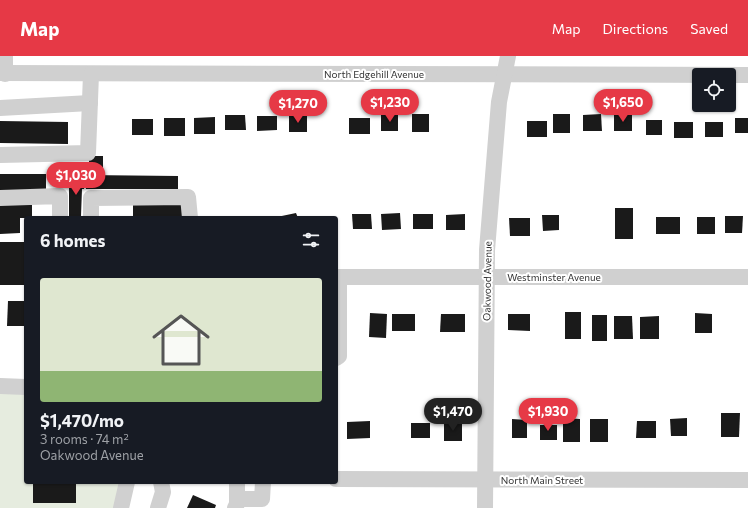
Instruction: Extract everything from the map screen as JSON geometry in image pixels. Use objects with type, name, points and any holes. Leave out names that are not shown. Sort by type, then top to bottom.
[{"type":"street","points":[[3,74],[5,56]]},
{"type":"street","name":"Oakwood Avenue","points":[[485,508],[487,250],[499,102],[508,56]]},
{"type":"street","name":"North Edgehill Avenue","points":[[3,74],[748,75]]},
{"type":"street","points":[[0,155],[88,153],[91,74]]},
{"type":"street","points":[[0,108],[90,104]]},
{"type":"street","points":[[0,198],[60,196],[60,216]]},
{"type":"street","points":[[91,216],[91,198],[188,197],[190,216]]},
{"type":"street","points":[[338,277],[338,357]]},
{"type":"street","name":"Westminster Avenue","points":[[338,277],[748,278]]},
{"type":"street","points":[[0,386],[24,387]]},
{"type":"street","name":"North Main Street","points":[[338,479],[748,480]]},
{"type":"street","points":[[121,508],[127,484]]},
{"type":"street","points":[[158,508],[163,492],[161,484]]},
{"type":"street","points":[[237,484],[236,503],[262,499],[263,484]]},
{"type":"shaded area","points":[[0,386],[24,387],[24,484],[127,484],[121,508],[0,508]]},
{"type":"building","points":[[412,114],[429,114],[429,132],[412,132]]},
{"type":"building","points":[[553,114],[570,114],[570,133],[553,133]]},
{"type":"building","points":[[601,114],[602,131],[583,131],[583,115]]},
{"type":"building","points":[[225,115],[245,115],[246,130],[225,130]]},
{"type":"building","points":[[289,115],[307,115],[307,132],[289,132]]},
{"type":"building","points":[[381,115],[398,115],[398,131],[381,131]]},
{"type":"building","points":[[614,115],[632,115],[632,131],[614,131]]},
{"type":"building","points":[[257,116],[277,116],[277,130],[257,131]]},
{"type":"building","points":[[215,117],[215,134],[194,134],[194,118]]},
{"type":"building","points":[[164,118],[185,118],[185,136],[164,136]]},
{"type":"building","points":[[349,118],[370,118],[370,134],[349,134]]},
{"type":"building","points":[[735,118],[748,118],[748,133],[735,133]]},
{"type":"building","points":[[132,119],[153,119],[153,135],[132,135]]},
{"type":"building","points":[[646,120],[662,120],[662,135],[646,135]]},
{"type":"building","points":[[0,121],[68,122],[68,144],[0,143]]},
{"type":"building","points":[[527,121],[547,121],[547,137],[527,137]]},
{"type":"building","points":[[674,122],[693,122],[693,138],[674,138]]},
{"type":"building","points":[[705,122],[723,122],[723,137],[705,137]]},
{"type":"building","points":[[89,156],[103,156],[103,171],[89,171]]},
{"type":"building","points":[[0,174],[46,174],[46,190],[0,190]]},
{"type":"building","points":[[86,175],[178,176],[178,189],[86,189]]},
{"type":"building","points":[[69,177],[84,177],[81,216],[69,216]]},
{"type":"building","points":[[184,204],[184,216],[133,216],[133,205]]},
{"type":"building","points":[[0,205],[32,205],[32,216],[24,216],[24,218],[20,218],[20,233],[0,234]]},
{"type":"building","points":[[615,208],[633,208],[633,239],[615,239]]},
{"type":"building","points":[[296,213],[297,216],[282,216]]},
{"type":"building","points":[[400,213],[401,229],[382,230],[381,214]]},
{"type":"building","points":[[352,214],[371,214],[372,229],[353,229]]},
{"type":"building","points":[[413,214],[433,214],[433,229],[413,229]]},
{"type":"building","points":[[465,214],[465,230],[446,230],[446,215]]},
{"type":"building","points":[[542,215],[559,215],[559,230],[543,231]]},
{"type":"building","points":[[725,216],[743,216],[742,233],[725,233]]},
{"type":"building","points":[[656,217],[680,217],[680,234],[656,234]]},
{"type":"building","points":[[697,217],[715,217],[715,234],[697,234]]},
{"type":"building","points":[[509,218],[530,218],[530,236],[510,236]]},
{"type":"building","points":[[0,242],[24,242],[24,285],[0,285]]},
{"type":"building","points":[[8,301],[24,301],[24,326],[7,326]]},
{"type":"building","points":[[565,312],[581,312],[581,339],[565,339]]},
{"type":"building","points":[[370,313],[387,314],[386,338],[369,337]]},
{"type":"building","points":[[695,313],[712,314],[712,333],[695,333]]},
{"type":"building","points":[[392,314],[415,314],[415,331],[392,331]]},
{"type":"building","points":[[441,314],[465,314],[465,332],[440,332]]},
{"type":"building","points":[[508,314],[530,314],[530,331],[508,330]]},
{"type":"building","points":[[592,315],[607,315],[607,341],[592,341]]},
{"type":"building","points":[[614,316],[632,316],[633,339],[614,339]]},
{"type":"building","points":[[659,316],[659,339],[640,339],[640,317]]},
{"type":"building","points":[[721,413],[740,413],[739,437],[721,437]]},
{"type":"building","points":[[563,418],[580,419],[580,442],[563,442]]},
{"type":"building","points":[[687,418],[687,436],[671,436],[670,419]]},
{"type":"building","points":[[512,419],[527,420],[527,438],[512,438]]},
{"type":"building","points":[[590,419],[608,419],[608,442],[590,442]]},
{"type":"building","points":[[370,421],[370,438],[347,439],[347,422]]},
{"type":"building","points":[[637,421],[656,421],[656,438],[636,438]]},
{"type":"building","points":[[411,423],[430,423],[430,438],[411,438]]},
{"type":"building","points":[[444,423],[462,423],[462,441],[444,441]]},
{"type":"building","points":[[540,425],[557,425],[557,440],[540,440]]},
{"type":"building","points":[[33,484],[76,484],[76,503],[33,503]]},
{"type":"building","points":[[193,495],[216,505],[215,508],[187,508]]}]
